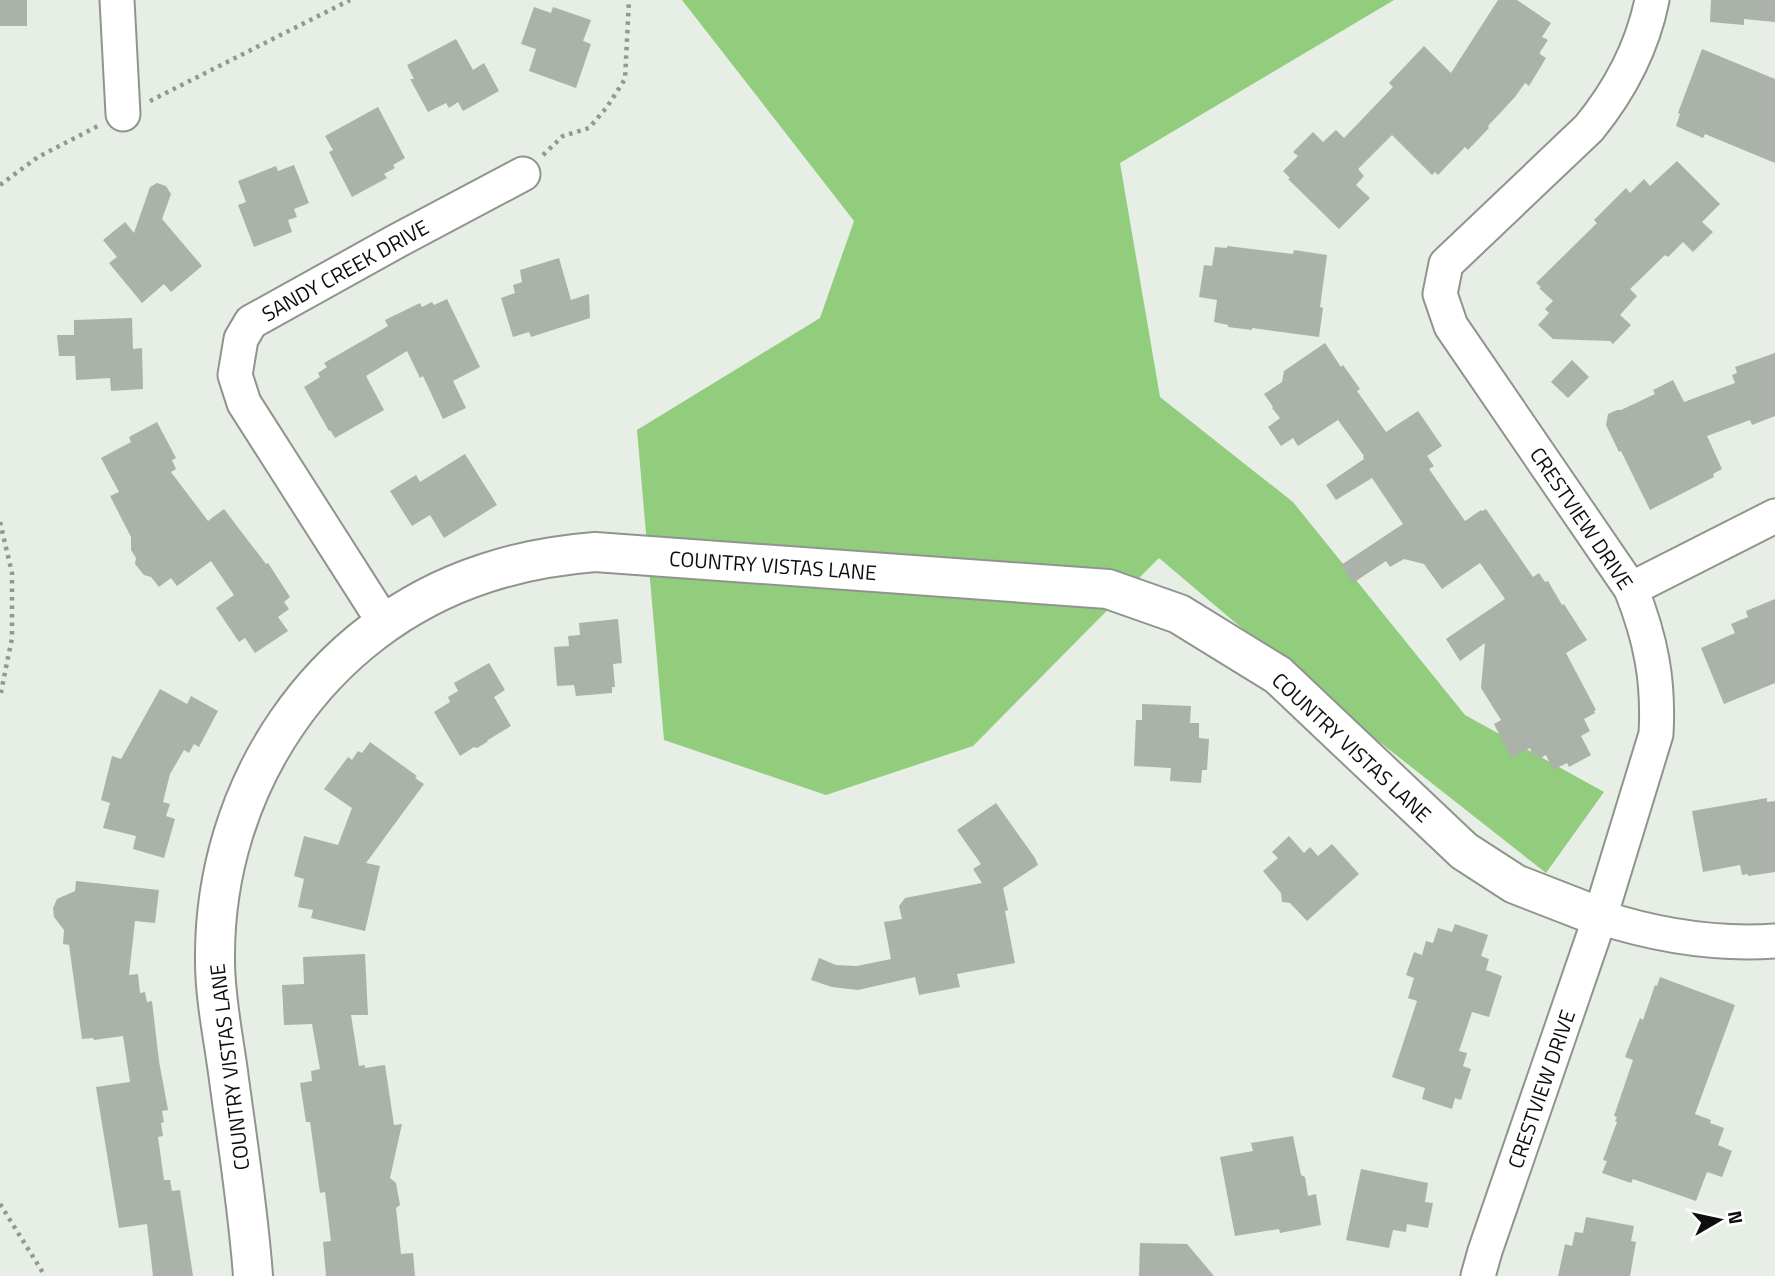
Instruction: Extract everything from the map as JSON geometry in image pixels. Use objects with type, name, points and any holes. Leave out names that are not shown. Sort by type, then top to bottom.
[{"type":"street","points":[[117,0],[123,114]]},
{"type":"street","name":"CRESTVIEW DRIVE","points":[[1478,1276],[1600,917],[1656,734],[1657,708],[1652,654],[1644,621],[1631,589],[1451,326],[1440,294],[1446,264],[1589,128],[1603,110],[1629,68],[1652,0]]},
{"type":"street","name":"SANDY CREEK DRIVE","points":[[385,624],[244,404],[234,375],[241,338],[251,322],[523,174]]},
{"type":"street","points":[[1631,589],[1775,516]]},
{"type":"street","name":"COUNTRY VISTAS LANE","points":[[253,1276],[250,1233],[218,1003],[215,963],[220,884],[229,845],[242,808],[257,772],[299,705],[325,675],[354,648],[385,624],[439,592],[485,573],[521,563],[558,555],[595,552],[1108,589],[1179,614],[1278,675],[1464,851],[1515,884],[1600,917],[1653,933],[1726,942],[1775,940]]},
{"type":"path","points":[[0,185],[38,157],[350,0]]},
{"type":"path","points":[[523,174],[563,136],[589,128],[625,79],[629,0]]},
{"type":"path","points":[[0,522],[12,573],[12,638],[0,697]]},
{"type":"path","points":[[0,1204],[45,1276]]},
{"type":"green space","points":[[682,0],[1394,0],[1120,163],[1160,397],[1293,502],[1465,715],[1604,792],[1546,873],[1330,703],[1159,558],[973,746],[826,795],[664,740],[637,430],[820,318],[854,221]]},
{"type":"building","points":[[0,0],[27,0],[27,26],[0,26]]},
{"type":"building","points":[[1498,0],[1517,0],[1551,23],[1542,37],[1548,40],[1540,52],[1546,58],[1529,86],[1525,83],[1489,128],[1468,150],[1465,147],[1438,175],[1435,172],[1432,175],[1392,135],[1358,169],[1364,176],[1356,185],[1370,198],[1339,229],[1283,171],[1298,156],[1293,152],[1313,132],[1323,142],[1336,130],[1344,138],[1393,87],[1389,83],[1424,46],[1451,73]]},
{"type":"building","points":[[1711,0],[1775,0],[1775,22],[1744,19],[1744,25],[1710,22]]},
{"type":"building","points":[[534,7],[551,13],[553,7],[591,20],[583,41],[591,44],[576,88],[529,71],[536,49],[521,44]]},
{"type":"building","points":[[456,39],[473,70],[484,63],[499,91],[463,111],[458,102],[449,108],[446,103],[428,112],[410,79],[414,79],[407,65]]},
{"type":"building","points":[[1702,49],[1775,79],[1775,163],[1705,134],[1703,138],[1676,126],[1680,114],[1678,113]]},
{"type":"building","points":[[378,107],[405,158],[384,174],[387,178],[352,197],[329,152],[333,150],[325,136]]},
{"type":"building","points":[[1677,161],[1720,204],[1702,222],[1713,232],[1693,252],[1683,242],[1668,257],[1665,255],[1630,289],[1637,296],[1620,315],[1631,325],[1613,344],[1610,341],[1553,339],[1538,325],[1549,313],[1545,309],[1553,301],[1536,283],[1597,223],[1594,220],[1626,188],[1630,193],[1644,179],[1650,186]]},
{"type":"building","points":[[294,165],[309,203],[294,209],[297,217],[288,220],[292,232],[254,247],[238,205],[246,202],[238,181],[276,166],[278,171]]},
{"type":"building","points":[[157,183],[166,186],[171,194],[162,219],[202,266],[171,292],[164,284],[142,303],[109,263],[117,257],[103,240],[125,222],[134,233],[150,187]]},
{"type":"building","points":[[1215,247],[1327,255],[1319,337],[1228,327],[1214,322],[1217,300],[1199,297],[1204,265],[1212,266]]},
{"type":"building","points":[[559,258],[571,300],[589,294],[590,318],[531,337],[529,332],[513,337],[501,298],[515,293],[513,285],[522,282],[520,270]]},
{"type":"building","points":[[447,299],[480,367],[453,381],[466,408],[443,419],[423,376],[420,378],[407,351],[366,376],[384,410],[335,438],[304,387],[320,377],[318,373],[327,367],[324,363],[388,326],[385,320],[420,303],[422,307]]},
{"type":"building","points":[[132,318],[133,349],[142,348],[143,389],[111,391],[110,378],[76,380],[75,356],[59,356],[57,335],[74,335],[74,320]]},
{"type":"building","points":[[1325,343],[1360,389],[1357,391],[1386,432],[1418,411],[1442,446],[1427,456],[1434,466],[1429,469],[1465,521],[1486,509],[1533,577],[1539,573],[1545,582],[1548,581],[1562,605],[1564,604],[1587,640],[1566,653],[1596,710],[1584,719],[1590,731],[1581,736],[1591,755],[1569,767],[1567,763],[1553,770],[1546,755],[1539,759],[1536,754],[1533,756],[1530,748],[1511,758],[1494,724],[1501,720],[1481,688],[1485,643],[1460,661],[1446,639],[1505,599],[1480,563],[1442,589],[1424,564],[1404,559],[1390,567],[1386,561],[1353,583],[1341,565],[1403,524],[1372,478],[1336,500],[1326,485],[1364,459],[1338,420],[1298,446],[1293,438],[1281,446],[1268,427],[1280,418],[1264,394],[1282,382],[1284,371]]},
{"type":"building","points":[[1775,353],[1775,416],[1752,425],[1750,420],[1707,436],[1722,469],[1713,474],[1714,477],[1650,510],[1606,425],[1608,414],[1655,394],[1653,390],[1673,380],[1684,402],[1735,383],[1732,375],[1737,373],[1735,367]]},
{"type":"building","points":[[1572,360],[1589,377],[1568,398],[1551,382]]},
{"type":"building","points":[[157,422],[176,458],[172,460],[176,469],[171,472],[208,521],[224,509],[266,564],[268,563],[290,597],[284,602],[289,609],[278,617],[288,631],[255,653],[245,638],[239,642],[216,608],[234,595],[211,561],[177,586],[171,578],[159,587],[135,564],[131,537],[110,496],[119,492],[101,458],[131,442],[129,437]]},
{"type":"building","points":[[465,454],[497,505],[444,538],[430,515],[412,526],[390,491],[416,475],[420,482]]},
{"type":"building","points":[[1775,599],[1775,683],[1724,704],[1701,648],[1735,633],[1731,624],[1748,617],[1746,611]]},
{"type":"building","points":[[618,619],[622,663],[613,664],[615,687],[612,687],[612,693],[576,696],[574,685],[557,686],[554,647],[569,646],[568,636],[580,635],[579,623]]},
{"type":"building","points":[[489,663],[505,690],[494,697],[511,726],[460,756],[434,712],[450,702],[448,697],[458,691],[454,683]]},
{"type":"building","points":[[160,689],[187,704],[191,696],[218,711],[199,747],[194,744],[189,753],[184,750],[170,774],[163,802],[170,804],[166,816],[175,819],[164,858],[133,849],[136,836],[103,828],[110,803],[101,800],[112,756],[121,759]]},
{"type":"building","points":[[1142,704],[1191,706],[1190,723],[1199,723],[1199,738],[1209,739],[1207,770],[1202,770],[1201,783],[1170,781],[1171,768],[1134,766],[1136,720],[1142,720]]},
{"type":"building","points":[[370,742],[424,784],[366,863],[380,866],[365,931],[311,918],[313,910],[298,907],[304,879],[294,876],[304,836],[338,845],[352,808],[324,789],[348,757],[352,760],[358,751],[362,753]]},
{"type":"building","points":[[1767,798],[1767,802],[1775,801],[1775,872],[1742,875],[1740,865],[1703,872],[1692,811]]},
{"type":"building","points":[[996,803],[1038,865],[1003,888],[1015,963],[957,974],[960,987],[919,995],[915,977],[858,990],[832,987],[811,980],[819,958],[836,965],[857,966],[891,959],[884,922],[902,919],[899,906],[905,898],[982,883],[973,869],[981,864],[957,830]]},
{"type":"building","points":[[1289,836],[1304,853],[1310,847],[1318,856],[1332,844],[1359,874],[1307,921],[1290,903],[1282,902],[1281,893],[1263,871],[1278,858],[1272,852]]},
{"type":"building","points":[[76,881],[159,890],[155,923],[135,921],[129,975],[138,974],[140,993],[145,992],[147,1002],[152,1001],[168,1110],[162,1111],[163,1136],[158,1137],[164,1180],[170,1180],[172,1191],[180,1190],[193,1276],[153,1276],[147,1224],[119,1228],[96,1087],[130,1082],[123,1036],[82,1039],[69,945],[63,944],[64,930],[54,917],[53,908],[57,899],[75,891]]},
{"type":"building","points":[[1455,924],[1488,935],[1481,956],[1489,959],[1486,970],[1502,976],[1489,1017],[1472,1012],[1459,1051],[1467,1053],[1463,1066],[1471,1069],[1461,1100],[1455,1098],[1452,1109],[1422,1099],[1425,1088],[1392,1077],[1417,1001],[1408,998],[1414,978],[1406,975],[1414,952],[1422,955],[1426,941],[1433,943],[1438,928],[1452,932]]},
{"type":"building","points":[[365,954],[368,1015],[351,1015],[359,1066],[365,1065],[365,1068],[385,1065],[394,1125],[402,1124],[390,1178],[396,1183],[400,1205],[396,1208],[401,1254],[413,1253],[415,1276],[326,1276],[323,1242],[331,1241],[325,1192],[320,1193],[310,1122],[306,1122],[300,1083],[312,1081],[311,1071],[320,1069],[312,1024],[284,1025],[282,985],[304,984],[303,957]]},
{"type":"building","points":[[1660,977],[1735,1005],[1695,1114],[1724,1128],[1718,1145],[1732,1151],[1722,1177],[1707,1172],[1696,1201],[1633,1179],[1631,1183],[1602,1173],[1607,1161],[1603,1160],[1617,1122],[1617,1117],[1614,1116],[1633,1060],[1625,1057]]},
{"type":"building","points":[[1293,1136],[1308,1196],[1316,1194],[1321,1225],[1280,1233],[1279,1229],[1235,1236],[1220,1157],[1253,1151],[1251,1143]]},
{"type":"building","points":[[1361,1169],[1428,1183],[1425,1202],[1433,1203],[1428,1228],[1407,1224],[1406,1232],[1393,1230],[1389,1248],[1346,1240]]},
{"type":"building","points":[[1586,1217],[1634,1226],[1631,1241],[1636,1242],[1630,1276],[1558,1276],[1565,1244],[1572,1246],[1575,1232],[1583,1233]]},
{"type":"building","points":[[1140,1243],[1187,1244],[1214,1276],[1139,1276]]}]
